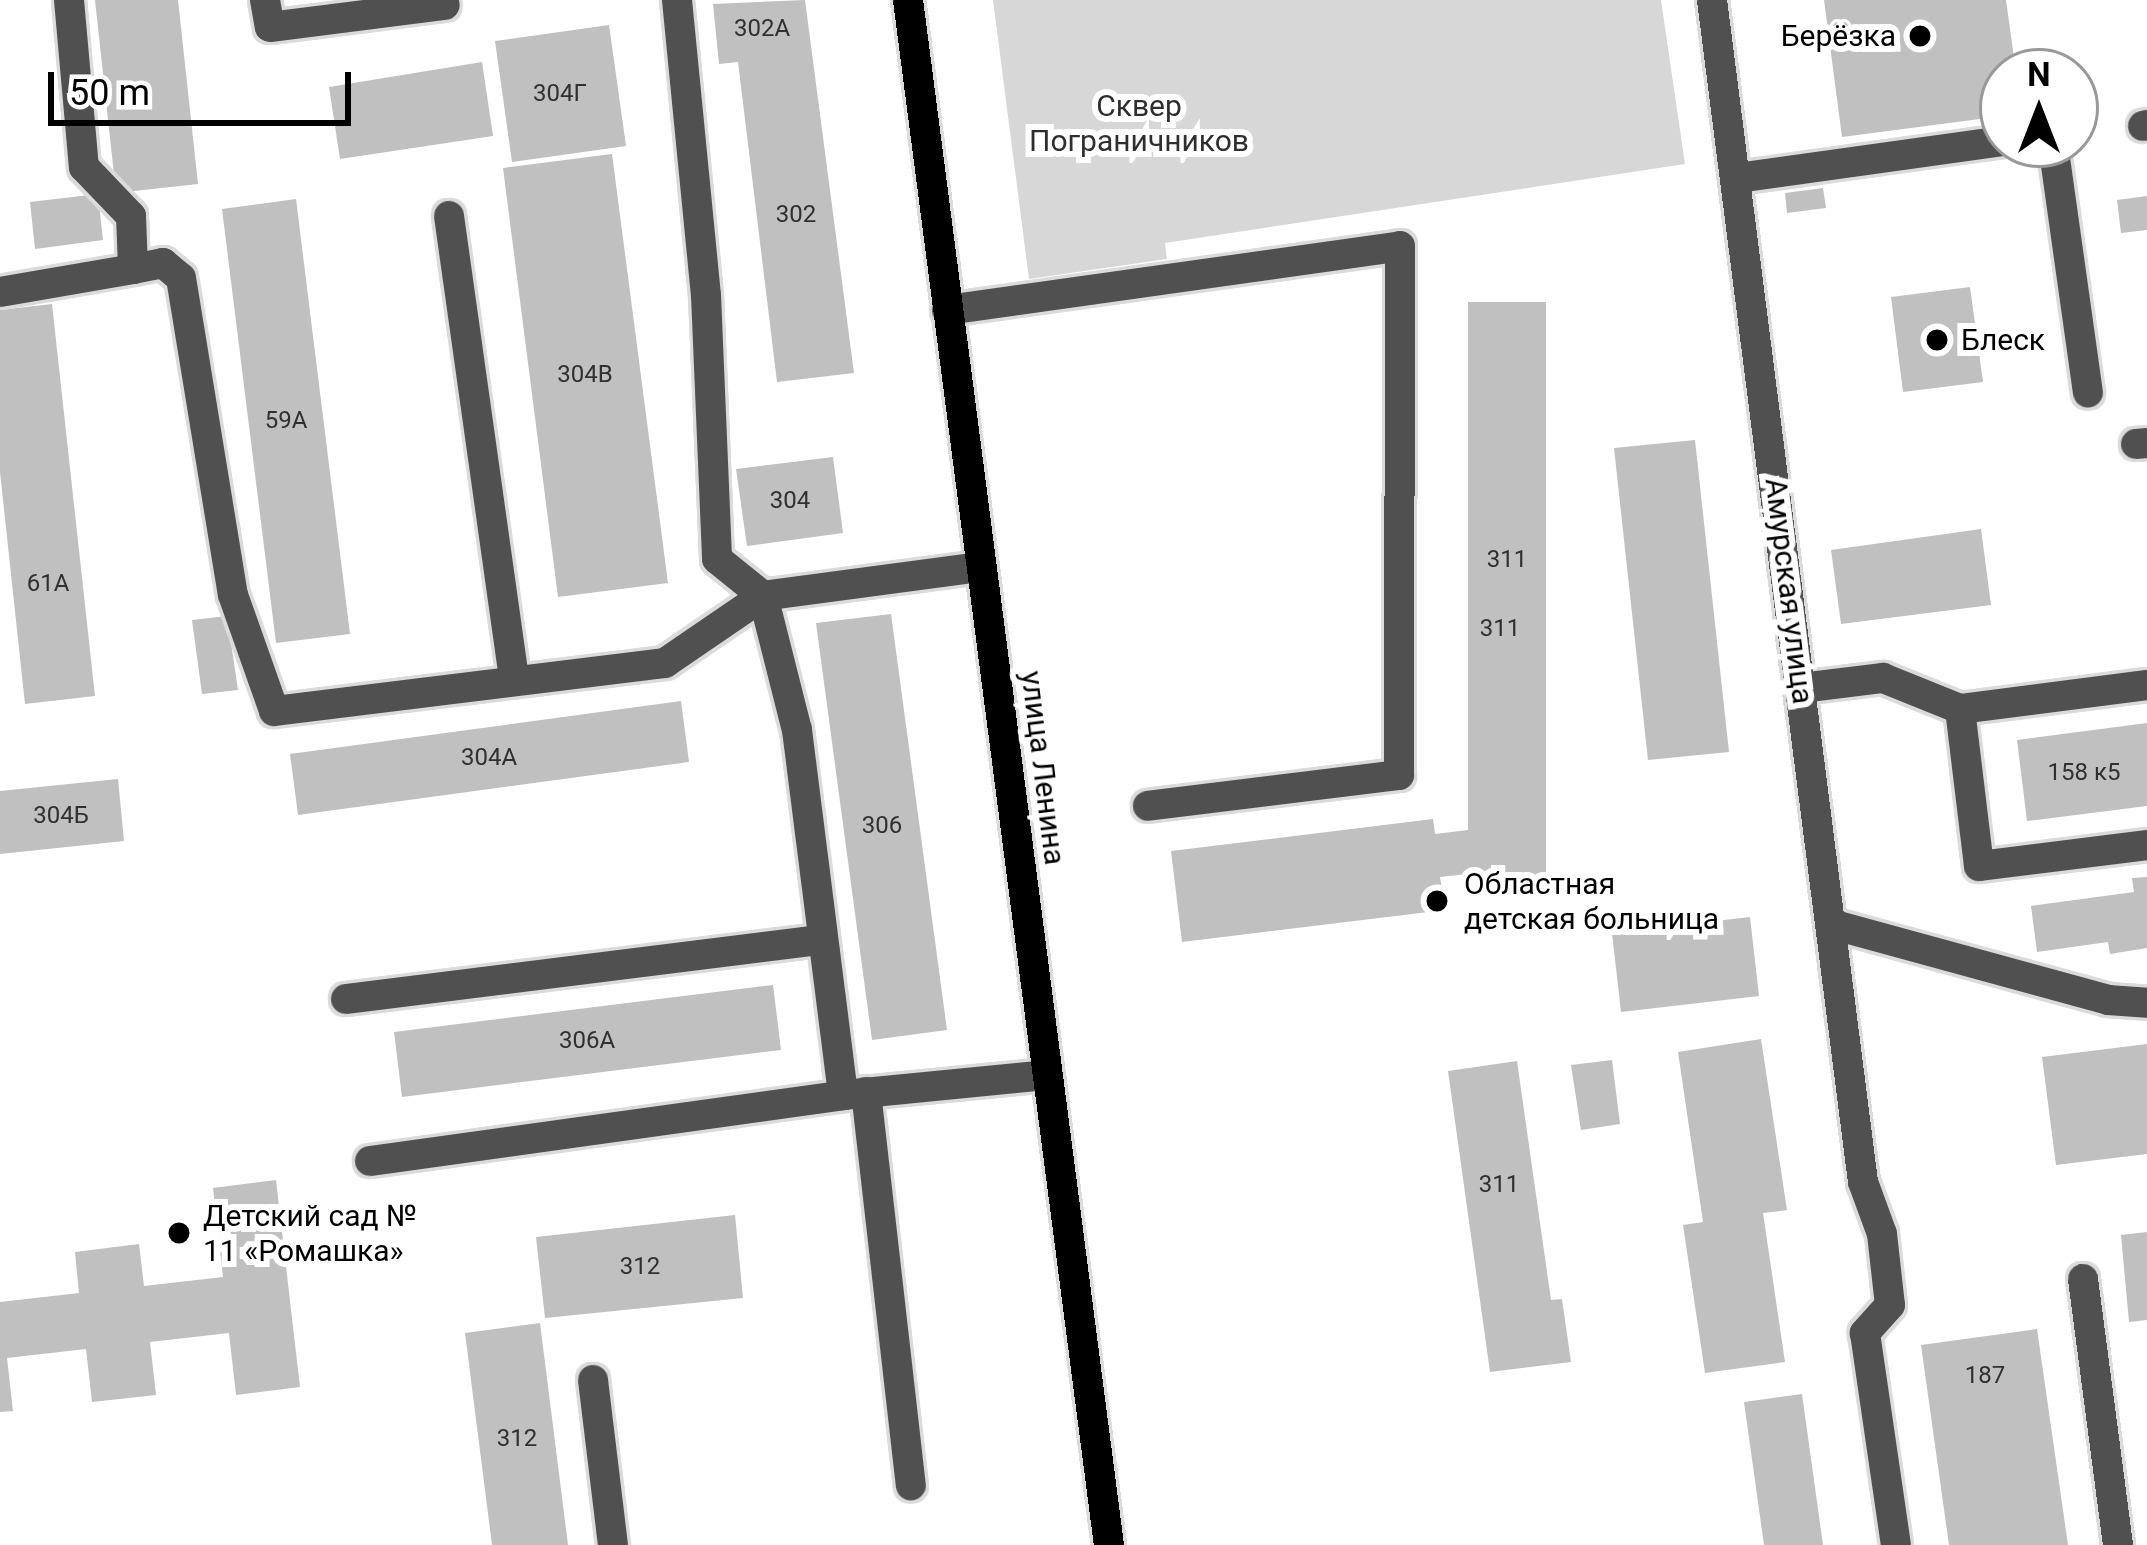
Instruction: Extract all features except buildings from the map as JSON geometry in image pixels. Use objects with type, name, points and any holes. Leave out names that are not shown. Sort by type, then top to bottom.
[{"type":"main road","name":"улица Ленина","points":[[908,0],[1109,1545]]},
{"type":"street","points":[[69,0],[84,167],[131,216],[133,269]]},
{"type":"street","points":[[265,0],[270,27],[445,5]]},
{"type":"street","points":[[677,0],[706,296],[717,559],[763,596],[797,730],[820,940],[855,1093],[910,1485]]},
{"type":"street","name":"Амурская улица","points":[[1712,0],[1863,1182],[1882,1234],[1890,1305],[1865,1333],[1896,1545]]},
{"type":"street","points":[[1737,178],[1979,144]]},
{"type":"street","points":[[2056,168],[2087,393]]},
{"type":"street","points":[[449,216],[514,676]]},
{"type":"street","points":[[947,310],[1400,246],[1399,775],[1148,806]]},
{"type":"street","points":[[0,292],[163,263],[181,278],[233,595],[274,711],[514,676],[664,663],[763,596],[981,567]]},
{"type":"street","points":[[1801,688],[1883,677],[1960,709],[2147,685]]},
{"type":"street","points":[[1960,709],[1979,866],[2147,845]]},
{"type":"street","points":[[1831,923],[2108,1000],[2147,1003]]},
{"type":"street","points":[[346,999],[820,940]]},
{"type":"street","points":[[370,1161],[855,1093],[1046,1075]]},
{"type":"street","points":[[2083,1279],[2118,1545]]},
{"type":"street","points":[[593,1380],[613,1545]]},
{"type":"green space","name":"Сквер Пограничников","points":[[993,0],[1661,0],[1685,164],[1165,243],[1167,259],[1029,279]]},
{"type":"place","name":"Берёзка","points":[[1920,36]]},
{"type":"place","name":"Блеск","points":[[1937,340]]},
{"type":"place","name":"Областная детская больница","points":[[1437,901]]},
{"type":"place","name":"Детский сад № 11 «Ромашка»","points":[[179,1233]]}]
